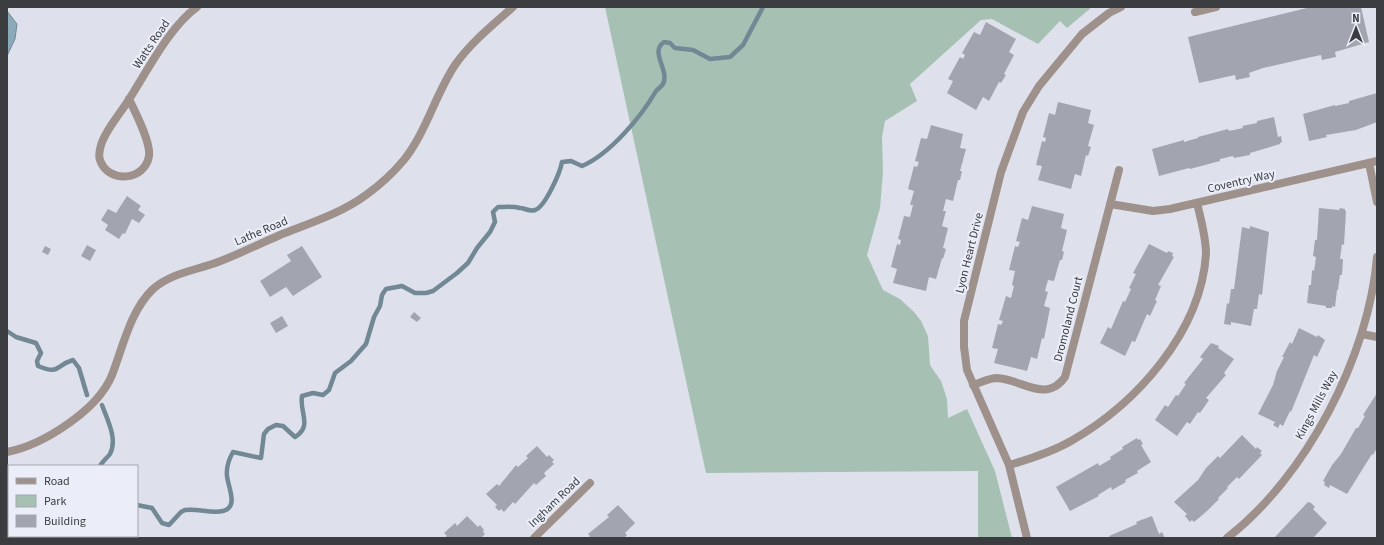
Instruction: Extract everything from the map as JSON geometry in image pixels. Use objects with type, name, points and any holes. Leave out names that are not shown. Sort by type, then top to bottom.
[{"type":"street","name":"Watts Road","points":[[130,99],[148,146],[149,155],[146,164],[140,172],[130,176],[120,176],[105,170],[100,159],[99,150],[102,141],[174,31],[186,15],[197,7]]},
{"type":"street","name":"Lathe Road","points":[[7,452],[35,443],[75,419],[99,398],[111,377],[130,324],[141,304],[153,289],[176,276],[217,262],[329,217],[366,195],[383,182],[408,154],[438,94],[456,64],[474,41],[513,7]]},
{"type":"street","name":"Lyon Heart Drive","points":[[1027,538],[1009,465],[967,370],[964,347],[964,321],[1001,172],[1012,138],[1023,112],[1039,86],[1082,34],[1109,13],[1122,7]]},
{"type":"street","points":[[1195,12],[1216,7]]},
{"type":"street","points":[[1373,162],[1377,202]]},
{"type":"street","name":"Coventry Way","points":[[1110,204],[1153,211],[1196,204],[1373,162]]},
{"type":"street","name":"Dromoland Court","points":[[973,385],[996,378],[1043,390],[1052,389],[1060,385],[1069,366],[1118,170]]},
{"type":"street","points":[[1009,465],[1046,453],[1071,442],[1096,426],[1128,400],[1144,384],[1164,358],[1182,330],[1196,300],[1203,274],[1206,252],[1204,231],[1196,204]]},
{"type":"street","name":"Kings Mills Way","points":[[1227,538],[1258,510],[1279,486],[1319,430],[1362,334],[1371,298],[1377,257]]},
{"type":"street","points":[[1362,334],[1377,337]]},
{"type":"street","name":"Ingham Road","points":[[534,538],[590,483]]},
{"type":"green space","points":[[605,7],[1092,7],[1067,28],[1060,21],[1038,44],[992,19],[981,20],[910,84],[917,101],[885,121],[882,137],[883,172],[880,208],[867,255],[883,290],[900,299],[921,321],[928,336],[930,365],[941,381],[947,399],[948,418],[967,409],[995,471],[1012,538],[978,538],[978,471],[706,473]]},
{"type":"water","points":[[7,11],[17,24],[15,39],[7,56]]},
{"type":"building","points":[[1311,7],[1361,7],[1369,42],[1335,52],[1336,57],[1322,60],[1321,55],[1263,68],[1249,73],[1250,77],[1236,80],[1235,75],[1199,83],[1188,37]]},
{"type":"building","points":[[986,22],[1016,39],[1009,52],[1014,55],[1004,74],[1006,75],[1001,83],[999,82],[989,101],[983,97],[976,110],[947,93],[953,81],[948,79],[960,57],[963,59],[965,55],[962,53],[974,32],[980,35]]},
{"type":"building","points":[[1377,93],[1377,122],[1356,130],[1326,135],[1327,137],[1309,141],[1303,114],[1335,105],[1349,103],[1349,101]]},
{"type":"building","points":[[1058,102],[1091,110],[1088,123],[1094,125],[1088,146],[1091,147],[1088,156],[1086,155],[1081,176],[1075,174],[1071,189],[1038,180],[1042,166],[1036,165],[1042,141],[1045,142],[1046,138],[1043,137],[1049,113],[1055,115]]},
{"type":"building","points":[[1274,117],[1278,137],[1281,136],[1282,142],[1280,144],[1250,153],[1250,155],[1234,158],[1233,156],[1220,159],[1220,161],[1159,176],[1152,149],[1184,140],[1184,142],[1228,129],[1229,131],[1243,128],[1242,126]]},
{"type":"building","points":[[931,125],[963,134],[960,148],[966,149],[960,171],[962,171],[960,180],[958,180],[953,201],[946,199],[943,211],[946,211],[942,226],[948,228],[943,248],[946,249],[936,279],[929,277],[926,291],[893,283],[897,269],[891,267],[897,244],[900,245],[901,240],[898,239],[904,216],[910,217],[913,205],[910,205],[914,191],[908,189],[914,166],[917,167],[919,162],[915,161],[921,138],[927,139]]},
{"type":"building","points":[[127,196],[141,206],[138,210],[145,215],[139,223],[132,219],[125,234],[123,233],[119,239],[105,230],[108,225],[101,220],[108,209],[116,213]]},
{"type":"building","points":[[1032,206],[1064,214],[1061,228],[1067,230],[1062,251],[1064,252],[1062,260],[1060,260],[1054,281],[1048,280],[1045,291],[1048,292],[1044,306],[1050,308],[1044,339],[1042,338],[1037,359],[1031,357],[1027,371],[994,363],[998,349],[992,348],[998,324],[1001,325],[1003,321],[999,320],[1006,296],[1011,298],[1014,286],[1012,285],[1015,271],[1009,270],[1015,246],[1018,247],[1020,242],[1016,241],[1022,218],[1028,220]]},
{"type":"building","points":[[1319,208],[1339,210],[1340,208],[1345,209],[1346,211],[1344,245],[1342,244],[1340,259],[1343,259],[1342,275],[1340,275],[1335,307],[1332,306],[1332,308],[1307,303],[1309,285],[1311,285],[1312,270],[1314,271],[1316,257],[1313,256],[1315,240],[1317,240]]},
{"type":"building","points":[[1250,226],[1269,232],[1262,295],[1259,294],[1257,309],[1254,309],[1251,326],[1231,322],[1231,325],[1224,324],[1231,289],[1234,289],[1242,227],[1250,229]]},
{"type":"building","points":[[1149,244],[1167,253],[1168,251],[1173,253],[1172,256],[1174,257],[1158,285],[1161,286],[1155,300],[1157,301],[1150,316],[1147,314],[1135,342],[1132,341],[1125,356],[1100,343],[1108,327],[1111,329],[1123,301],[1125,302],[1131,289],[1129,288],[1136,274],[1133,273]]},
{"type":"building","points":[[87,245],[96,250],[90,261],[81,256]]},
{"type":"building","points":[[45,246],[51,249],[48,255],[42,252]]},
{"type":"building","points":[[302,246],[322,277],[293,296],[286,287],[270,297],[260,281],[291,261],[287,255]]},
{"type":"building","points":[[414,312],[421,318],[417,322],[410,317]]},
{"type":"building","points":[[282,316],[288,326],[276,333],[270,323]]},
{"type":"building","points":[[1299,328],[1317,337],[1318,335],[1325,340],[1317,357],[1314,355],[1291,412],[1290,411],[1283,426],[1280,424],[1278,428],[1273,425],[1275,422],[1258,414],[1273,385],[1277,371],[1284,357],[1282,357],[1290,342],[1292,344]]},
{"type":"building","points":[[1211,343],[1219,346],[1218,348],[1234,359],[1224,373],[1226,375],[1206,398],[1209,400],[1200,413],[1198,412],[1190,424],[1187,422],[1177,436],[1155,420],[1165,405],[1168,407],[1176,395],[1178,396],[1186,384],[1184,383],[1203,359],[1200,357]]},
{"type":"building","points":[[1377,393],[1377,448],[1347,494],[1330,485],[1329,488],[1324,485],[1325,482],[1323,481],[1356,428],[1358,428],[1365,416],[1363,415]]},
{"type":"building","points":[[1242,435],[1256,449],[1257,447],[1262,451],[1260,453],[1262,455],[1239,479],[1237,477],[1227,487],[1228,488],[1218,498],[1219,499],[1207,511],[1194,522],[1192,520],[1190,522],[1185,516],[1187,514],[1174,502],[1198,480],[1206,468],[1218,456],[1220,458]]},
{"type":"building","points":[[1137,438],[1138,440],[1140,439],[1143,444],[1141,445],[1151,462],[1137,471],[1138,473],[1125,480],[1126,482],[1112,490],[1111,487],[1098,495],[1099,496],[1070,511],[1056,487],[1098,463],[1099,466],[1111,459],[1110,457],[1123,449],[1122,447]]},
{"type":"building","points":[[537,446],[547,457],[549,455],[554,460],[552,462],[554,464],[544,473],[546,476],[536,485],[534,483],[515,504],[513,502],[504,512],[501,509],[499,511],[495,507],[497,505],[486,494],[497,484],[499,486],[516,465],[518,467],[528,458],[526,456]]},
{"type":"building","points":[[1308,502],[1315,507],[1313,509],[1327,523],[1315,536],[1313,538],[1274,538]]},
{"type":"building","points":[[618,505],[635,523],[625,533],[627,535],[624,538],[588,538],[590,536],[588,534],[609,517],[607,515]]},
{"type":"building","points":[[467,516],[478,527],[480,525],[484,530],[483,532],[485,534],[481,538],[444,538],[447,536],[444,533],[455,523],[457,526]]},
{"type":"building","points":[[1152,516],[1159,534],[1162,532],[1165,538],[1110,538],[1109,536],[1137,524],[1136,522]]},
{"type":"waterway","points":[[138,505],[152,508],[162,523],[169,525],[181,512],[185,510],[218,512],[228,509],[232,501],[227,469],[233,452],[261,458],[264,434],[268,429],[276,425],[283,426],[295,437],[300,433],[304,423],[302,396],[313,393],[323,395],[329,390],[335,373],[351,361],[366,344],[374,317],[380,306],[382,295],[386,289],[402,286],[415,293],[426,293],[433,291],[468,263],[477,248],[490,232],[495,222],[493,212],[498,207],[515,207],[531,211],[539,208],[555,181],[562,162],[571,161],[582,166],[593,160],[614,144],[642,112],[656,91],[663,84],[664,73],[658,51],[664,42],[670,43],[675,48],[693,50],[710,59],[730,57],[743,45],[763,7]]},
{"type":"waterway","points":[[7,331],[16,337],[36,343],[41,353],[37,361],[38,366],[45,369],[54,370],[73,360],[79,368],[87,395]]},
{"type":"waterway","points":[[101,465],[110,454],[113,442],[111,429],[102,405]]}]
